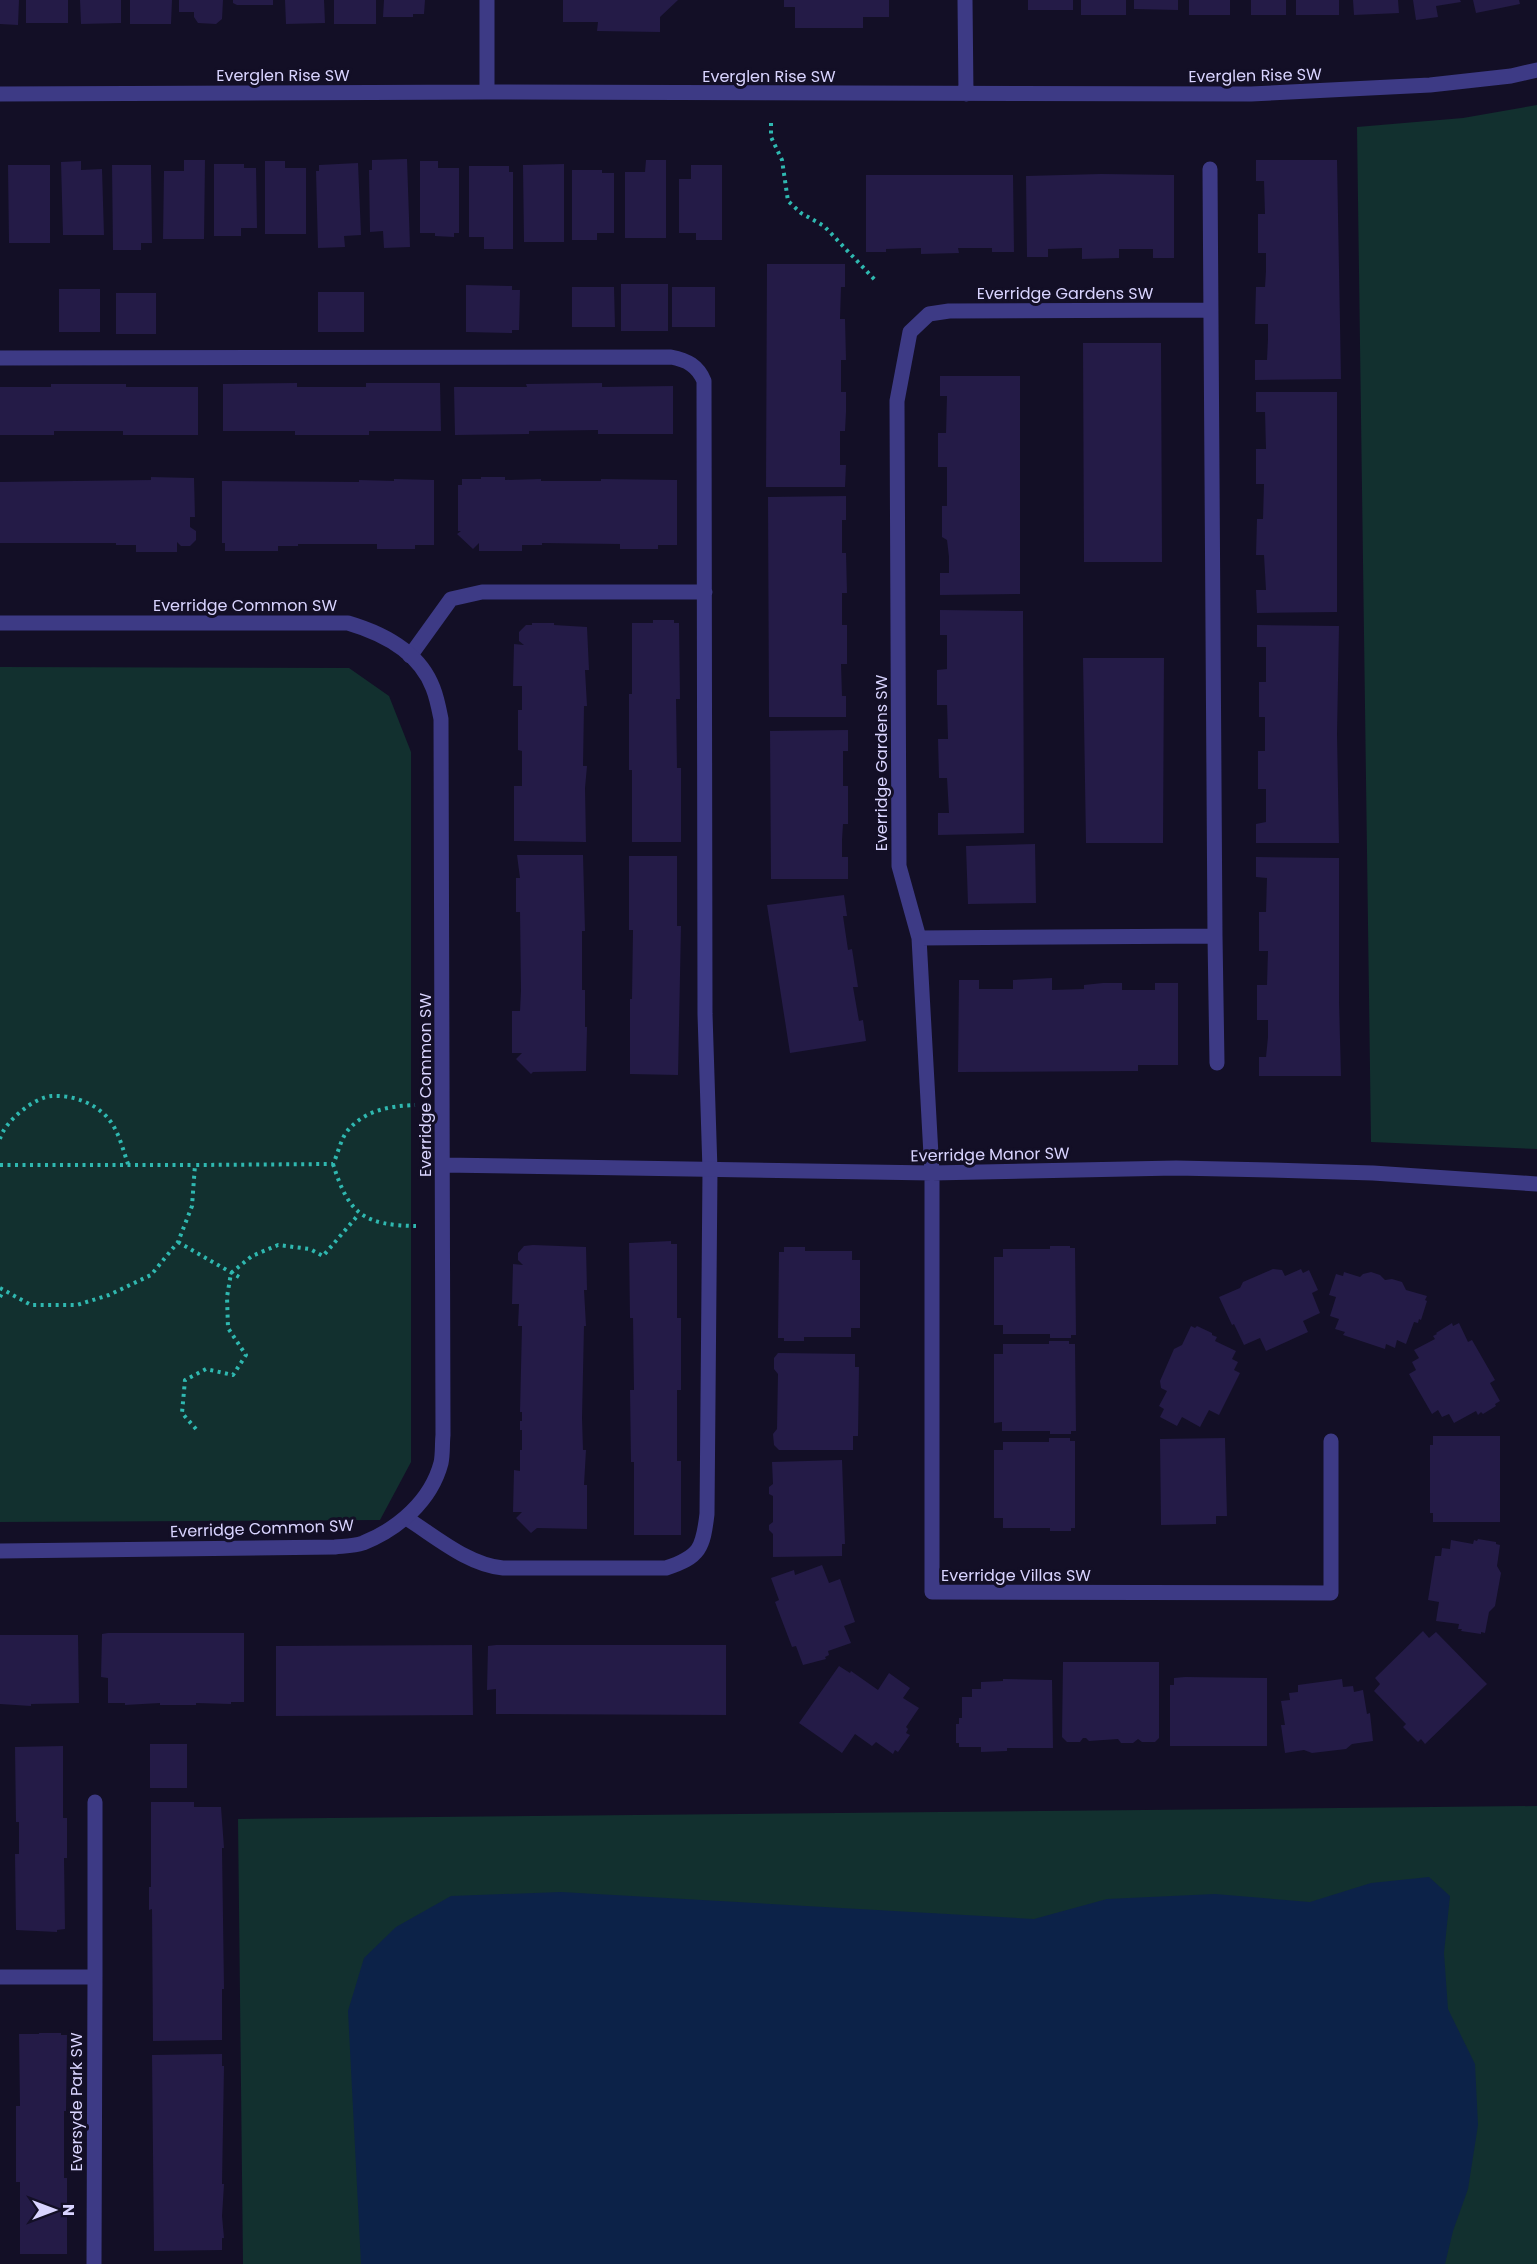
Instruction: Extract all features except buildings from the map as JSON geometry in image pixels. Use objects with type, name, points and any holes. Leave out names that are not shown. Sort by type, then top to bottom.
[{"type":"street","points":[[487,0],[487,92]]},
{"type":"street","points":[[965,0],[966,94]]},
{"type":"street","name":"Everglen Rise SW","points":[[0,94],[1295,93],[1430,85],[1511,76],[1537,70]]},
{"type":"street","points":[[1210,169],[1217,1063]]},
{"type":"street","name":"Everridge Gardens SW","points":[[932,1173],[919,938],[899,866],[897,401],[910,332],[928,314],[949,311],[1211,310]]},
{"type":"street","points":[[0,358],[671,357],[685,360],[700,371],[704,381],[705,1014],[710,1170],[707,1514],[701,1547],[684,1562],[666,1568],[487,1567],[406,1518]]},
{"type":"street","points":[[410,656],[451,599],[483,592],[705,592]]},
{"type":"street","name":"Everridge Common SW","points":[[0,623],[348,623],[372,630],[396,643],[410,656],[432,686],[441,720],[443,1165],[443,1435],[441,1463],[428,1492],[406,1518],[393,1528],[361,1544],[335,1547],[0,1551]]},
{"type":"street","points":[[919,938],[1215,936]]},
{"type":"street","name":"Everridge Manor SW","points":[[443,1165],[932,1173],[1176,1168],[1373,1173],[1537,1184]]},
{"type":"street","name":"Everridge Villas SW","points":[[932,1173],[932,1592],[1331,1593],[1331,1441]]},
{"type":"street","name":"Eversyde Park SW","points":[[94,1802],[94,2264]]},
{"type":"street","points":[[0,1977],[94,1977]]},
{"type":"path","points":[[771,123],[771,137],[782,160],[788,201],[801,213],[824,226],[876,281]]},
{"type":"path","points":[[0,1139],[16,1114],[24,1109],[49,1096],[78,1098],[104,1114],[115,1129],[128,1164]]},
{"type":"path","points":[[442,1104],[396,1106],[371,1112],[348,1130],[333,1164],[340,1187],[359,1214],[376,1222],[394,1225],[443,1226]]},
{"type":"path","points":[[0,1165],[333,1164]]},
{"type":"path","points":[[0,1296],[2,1290],[31,1305],[77,1305],[109,1295],[151,1275],[178,1242],[192,1206],[195,1165]]},
{"type":"path","points":[[196,1429],[182,1413],[185,1380],[206,1369],[233,1375],[246,1355],[228,1328],[227,1297],[231,1273],[252,1256],[278,1245],[310,1249],[323,1256],[359,1214]]},
{"type":"path","points":[[178,1242],[239,1277]]},
{"type":"green space","points":[[1537,105],[1537,1149],[1371,1142],[1357,127],[1463,118]]},
{"type":"green space","points":[[0,667],[349,668],[389,696],[411,752],[411,1462],[380,1520],[0,1522]]},
{"type":"green space","points":[[1537,1806],[1537,2264],[243,2264],[238,1819]]},
{"type":"water","points":[[1429,1877],[1450,1896],[1444,1953],[1448,2009],[1475,2064],[1478,2125],[1468,2189],[1453,2231],[1445,2264],[361,2264],[348,2011],[364,1958],[396,1927],[451,1896],[561,1892],[1034,1919],[1107,1899],[1215,1894],[1310,1902],[1371,1883]]}]
